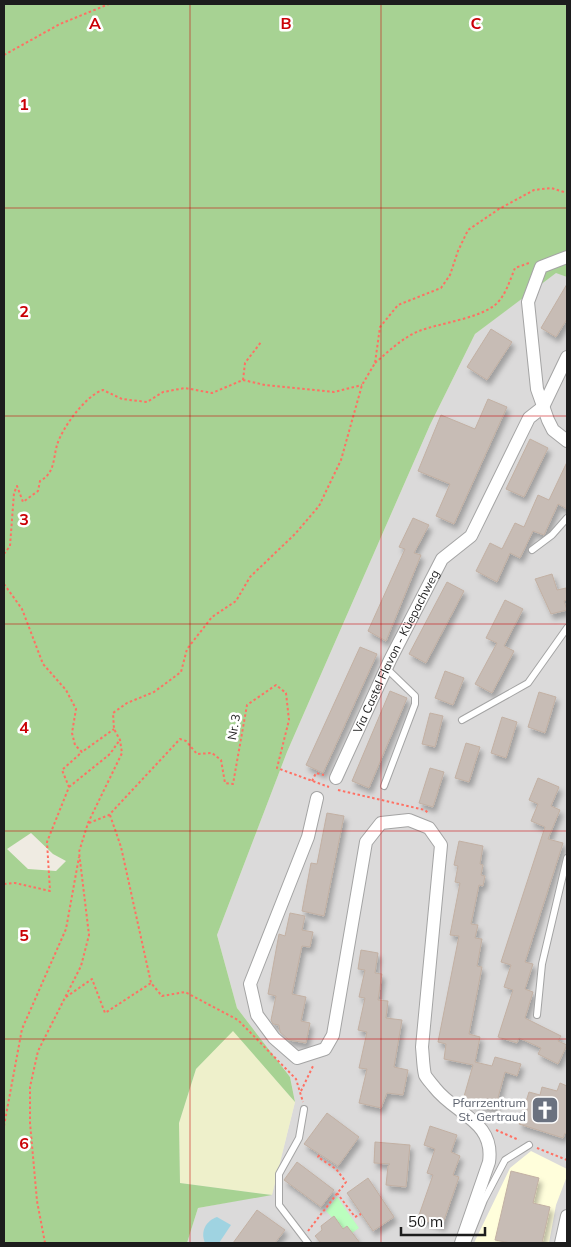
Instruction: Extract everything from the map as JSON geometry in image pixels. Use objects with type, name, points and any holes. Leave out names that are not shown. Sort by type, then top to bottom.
[{"type":"street","points":[[567,257],[541,267],[528,302],[537,389],[542,407],[553,430],[567,441]]},
{"type":"street","name":"Via Castel Flavon - Küepachweg","points":[[336,778],[386,668],[442,560],[471,536],[529,418],[542,407],[567,357]]},
{"type":"street","points":[[317,798],[308,836],[250,984],[257,1015],[274,1038],[297,1058],[325,1049],[333,1035],[366,842],[381,823],[410,820],[429,828],[441,845],[422,1047],[425,1076],[444,1100],[478,1123],[488,1140],[491,1150],[489,1162],[460,1243]]},
{"type":"street","points":[[561,1243],[567,1216]]},
{"type":"lane","points":[[532,550],[552,535],[567,518]]},
{"type":"lane","points":[[462,720],[528,683],[567,628]]},
{"type":"lane","points":[[384,786],[415,704],[415,696],[386,668]]},
{"type":"lane","points":[[537,1015],[542,964],[567,858]]},
{"type":"lane","points":[[304,1109],[299,1138],[279,1174],[279,1205],[308,1243]]},
{"type":"lane","points":[[467,1243],[484,1200],[505,1160],[530,1144]]},
{"type":"path","points":[[4,55],[60,24],[109,4]]},
{"type":"path","points":[[376,363],[380,327],[398,305],[440,288],[450,275],[468,230],[499,209],[534,190],[551,188],[567,193]]},
{"type":"path","points":[[4,1126],[22,1029],[66,929],[79,852],[88,823],[122,752],[120,740],[114,729],[113,713],[127,703],[154,692],[181,672],[187,649],[212,617],[236,601],[250,577],[295,534],[319,506],[341,460],[362,385],[376,363],[401,340],[418,332],[465,318],[495,305],[507,288],[515,268],[521,264],[534,262],[541,267]]},
{"type":"path","points":[[243,380],[245,363],[261,342]]},
{"type":"path","points":[[4,554],[10,546],[14,493],[17,486],[22,502],[38,491],[40,481],[48,477],[52,469],[58,443],[62,436],[83,403],[97,392],[103,390],[122,399],[147,402],[163,392],[185,388],[212,393],[243,380],[264,385],[334,392],[362,385]]},
{"type":"path","points":[[4,584],[22,609],[43,664],[66,690],[76,709],[72,733],[75,745],[82,752]]},
{"type":"path","name":"Nr. 3","points":[[88,823],[109,815],[180,739],[186,741],[198,754],[212,753],[221,760],[225,783],[233,784],[247,705],[276,685],[286,693],[289,720],[277,768],[344,792],[426,810],[431,818],[429,828]]},
{"type":"path","points":[[69,787],[62,770],[82,752],[114,729]]},
{"type":"path","points":[[4,884],[15,884],[50,891],[48,842],[69,787],[110,754],[120,740]]},
{"type":"path","points":[[312,782],[316,773],[336,778]]},
{"type":"path","points":[[109,815],[121,847],[151,983],[162,996],[185,992],[238,1020],[296,1079],[301,1091],[304,1109]]},
{"type":"path","points":[[45,1243],[37,1200],[30,1123],[30,1086],[38,1051],[81,966],[89,936],[79,852]]},
{"type":"path","points":[[65,998],[92,979],[105,1013],[151,983]]},
{"type":"path","points":[[301,1091],[305,1081]]},
{"type":"path","points":[[304,1237],[346,1182],[336,1169],[318,1157],[320,1154]]},
{"type":"path","points":[[337,1193],[356,1217],[362,1214]]},
{"type":"shaded area","points":[[556,272],[567,277],[567,1243],[187,1243],[198,1208],[272,1194],[295,1102],[290,1077],[237,1008],[217,935],[287,752],[430,425],[475,334]]},
{"type":"shaded area","points":[[233,1030],[295,1102],[272,1195],[180,1183],[179,1123],[196,1069]]},
{"type":"shaded area","points":[[531,1151],[567,1169],[567,1176],[556,1205],[549,1243],[474,1243],[510,1168]]},
{"type":"green space","points":[[4,4],[567,4],[567,277],[556,273],[475,334],[430,425],[287,752],[217,935],[237,1008],[290,1077],[295,1102],[233,1031],[196,1069],[179,1123],[180,1183],[272,1195],[198,1208],[187,1243],[4,1243]],"holes":[[[31,833],[53,854],[66,861],[56,871],[28,869],[7,849]]]},
{"type":"green space","points":[[337,1197],[359,1228],[352,1233],[347,1226],[343,1229],[326,1211]]},
{"type":"water","points":[[217,1217],[231,1225],[219,1243],[205,1243],[203,1234],[205,1227]]},
{"type":"building","points":[[567,284],[567,319],[556,337],[541,328]]},
{"type":"building","points":[[491,329],[512,342],[487,380],[467,367]]},
{"type":"building","points":[[488,399],[507,407],[454,524],[436,516],[450,484],[418,471],[441,415],[475,429]]},
{"type":"building","points":[[530,439],[548,448],[524,497],[506,489]]},
{"type":"building","points":[[567,462],[567,509],[558,504],[544,535],[533,531],[520,558],[510,553],[497,582],[476,571],[490,543],[502,549],[515,523],[524,527],[538,495],[549,500]]},
{"type":"building","points":[[413,518],[429,525],[414,553],[421,555],[386,641],[368,631],[405,549],[399,547]]},
{"type":"building","points":[[552,574],[557,590],[566,588],[567,600],[564,601],[567,610],[551,614],[535,579]]},
{"type":"building","points":[[447,582],[464,591],[426,663],[409,654]]},
{"type":"building","points":[[505,600],[523,609],[504,646],[514,651],[492,693],[475,684],[497,643],[486,638]]},
{"type":"building","points":[[360,647],[377,654],[323,773],[306,765]]},
{"type":"building","points":[[445,671],[464,678],[453,705],[435,698]]},
{"type":"building","points":[[390,691],[407,698],[369,788],[352,781]]},
{"type":"building","points":[[539,692],[556,697],[545,733],[528,727]]},
{"type":"building","points":[[430,713],[443,716],[435,747],[422,744]]},
{"type":"building","points":[[502,717],[517,722],[506,758],[491,753]]},
{"type":"building","points":[[466,743],[480,747],[469,782],[455,778]]},
{"type":"building","points":[[430,768],[444,772],[433,807],[419,803]]},
{"type":"building","points":[[538,778],[559,787],[551,806],[560,810],[548,839],[563,843],[525,962],[533,964],[525,989],[533,992],[525,1018],[561,1036],[558,1041],[567,1045],[558,1064],[538,1054],[541,1048],[519,1038],[517,1043],[498,1037],[513,990],[504,987],[511,965],[501,962],[545,827],[531,821],[538,804],[529,800]]},
{"type":"building","points":[[327,813],[344,816],[324,916],[302,911],[311,863],[317,864]]},
{"type":"building","points":[[459,841],[483,846],[480,864],[483,865],[481,875],[485,876],[483,886],[479,885],[471,924],[478,925],[475,938],[482,939],[477,966],[482,967],[469,1034],[480,1037],[475,1062],[492,1066],[495,1057],[521,1064],[517,1076],[505,1072],[495,1109],[463,1100],[473,1065],[444,1059],[446,1044],[438,1042],[459,936],[450,935],[460,883],[455,882],[458,866],[454,865]]},
{"type":"building","points":[[290,913],[305,916],[302,930],[313,932],[310,947],[302,946],[292,994],[306,997],[301,1021],[310,1023],[306,1043],[289,1040],[280,1032],[279,1025],[273,1024],[271,1020],[276,996],[268,994],[279,934],[285,936]]},
{"type":"building","points":[[361,950],[378,953],[375,973],[382,974],[378,1000],[388,1001],[386,1018],[402,1020],[394,1067],[408,1070],[403,1095],[387,1093],[381,1108],[359,1103],[367,1069],[359,1068],[367,1032],[358,1030],[365,998],[359,997],[365,970],[358,969]]},
{"type":"building","name":"Pfarrzentrum St. Gertraud","points":[[560,1083],[567,1086],[567,1134],[565,1133],[563,1138],[519,1124],[529,1092],[540,1095],[542,1087],[557,1091]]},
{"type":"building","points":[[327,1113],[359,1137],[338,1166],[304,1144]]},
{"type":"building","points":[[430,1126],[457,1135],[451,1152],[460,1156],[453,1175],[459,1177],[442,1226],[418,1218],[433,1175],[427,1173],[435,1149],[424,1145]]},
{"type":"building","points":[[375,1142],[410,1145],[406,1187],[386,1185],[388,1166],[390,1164],[374,1163]]},
{"type":"building","points":[[297,1162],[334,1190],[321,1207],[284,1180]]},
{"type":"building","points":[[511,1171],[539,1178],[533,1203],[550,1207],[542,1243],[511,1243],[495,1240]]},
{"type":"building","points":[[368,1178],[394,1217],[373,1231],[347,1193]]},
{"type":"building","points":[[257,1210],[285,1230],[275,1243],[233,1243]]},
{"type":"building","points":[[334,1216],[343,1229],[347,1226],[360,1243],[321,1243],[315,1236],[322,1230],[321,1226]]},
{"type":"place","name":"Pfarrzentrum St. Gertraud","points":[[545,1110]]}]
